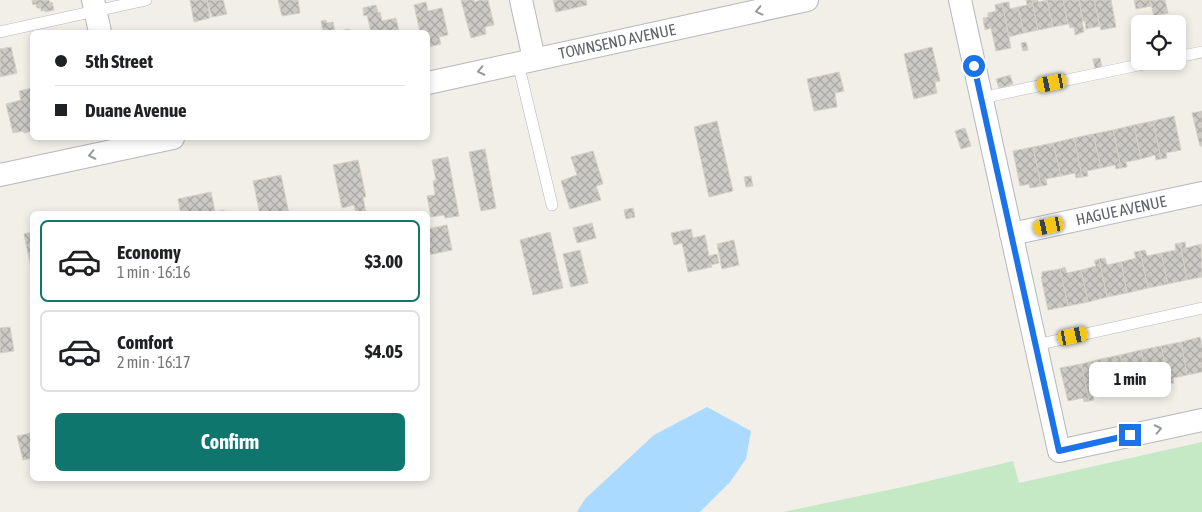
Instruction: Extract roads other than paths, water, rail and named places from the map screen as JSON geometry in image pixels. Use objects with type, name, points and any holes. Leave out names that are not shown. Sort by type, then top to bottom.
[{"type":"street","points":[[521,0],[526,61]]},
{"type":"street","name":"TOWNSEND AVENUE","points":[[430,83],[807,0]]},
{"type":"street","points":[[960,0],[1059,451],[1202,420]]},
{"type":"street","points":[[0,175],[124,143],[154,140]]},
{"type":"street","name":"HAGUE AVENUE","points":[[1011,234],[1202,192]]},
{"type":"lane","points":[[0,32],[96,14],[146,0]]},
{"type":"lane","points":[[1186,55],[1202,52]]},
{"type":"lane","points":[[526,61],[552,206]]},
{"type":"lane","points":[[981,98],[1131,67]]},
{"type":"lane","points":[[1036,345],[1202,308]]},
{"type":"water","points":[[707,407],[751,431],[746,459],[730,482],[700,512],[577,512],[585,499],[654,435]]}]
